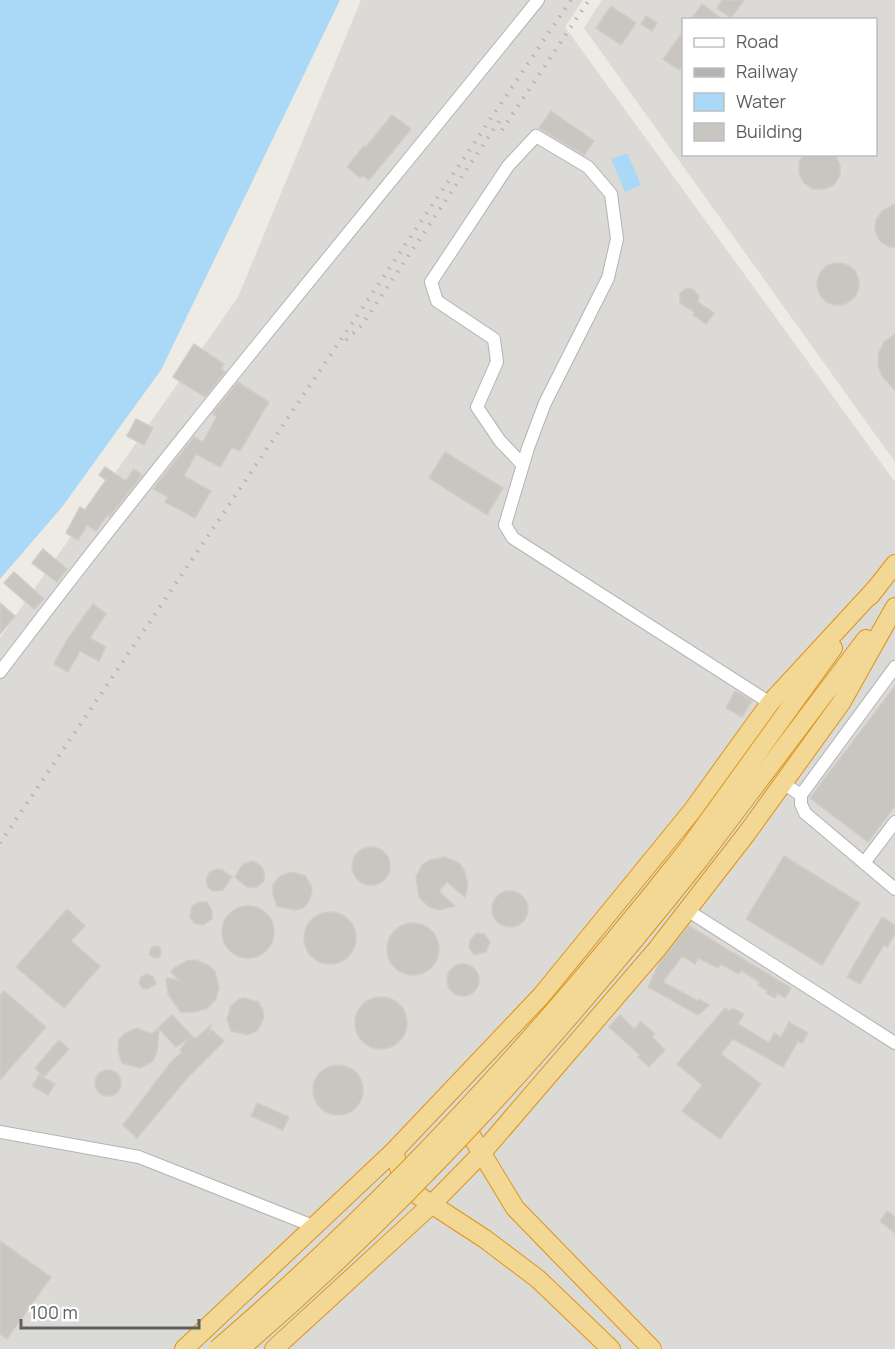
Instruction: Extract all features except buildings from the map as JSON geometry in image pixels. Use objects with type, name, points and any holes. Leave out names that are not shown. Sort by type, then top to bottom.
[{"type":"highway","points":[[240,1349],[299,1299],[434,1166],[512,1082],[626,951],[895,564]]},
{"type":"highway","points":[[184,1349],[394,1151],[541,996],[607,918],[692,811],[770,703],[877,587]]},
{"type":"highway","points":[[217,1349],[288,1288],[424,1154],[492,1081],[693,855],[895,604]]},
{"type":"highway","points":[[274,1349],[431,1205],[481,1154],[657,949],[841,704],[895,604]]},
{"type":"highway","points":[[436,1108],[452,1118],[472,1137],[515,1208],[652,1349]]},
{"type":"highway","points":[[394,1151],[399,1171],[416,1194],[484,1239],[538,1279],[611,1349]]},
{"type":"street","points":[[0,672],[88,555],[242,362],[368,212],[538,0]]},
{"type":"street","points":[[523,465],[500,441],[477,407],[497,362],[494,339],[437,301],[431,282],[508,166],[536,136],[588,167],[611,194],[617,239],[608,278],[545,403],[505,525],[513,538],[770,703]]},
{"type":"street","points":[[895,667],[801,795],[804,813],[895,889]]},
{"type":"street","points":[[783,783],[801,795]]},
{"type":"street","points":[[864,863],[895,822]]},
{"type":"street","points":[[687,910],[895,1043]]},
{"type":"street","points":[[0,1132],[140,1157],[313,1226]]},
{"type":"shaded area","points":[[361,0],[583,0],[565,27],[895,482],[895,1349],[0,1349],[0,638],[238,297]]},
{"type":"shaded area","points":[[602,0],[895,0],[895,462],[584,28]]},
{"type":"water","points":[[0,0],[340,0],[161,370],[62,507],[0,579]]},
{"type":"water","points":[[627,153],[641,185],[625,192],[611,159]]},
{"type":"railway","points":[[0,843],[571,0]]},
{"type":"railway","points":[[502,130],[589,0]]},
{"type":"railway","points":[[346,340],[361,326],[502,117]]}]
